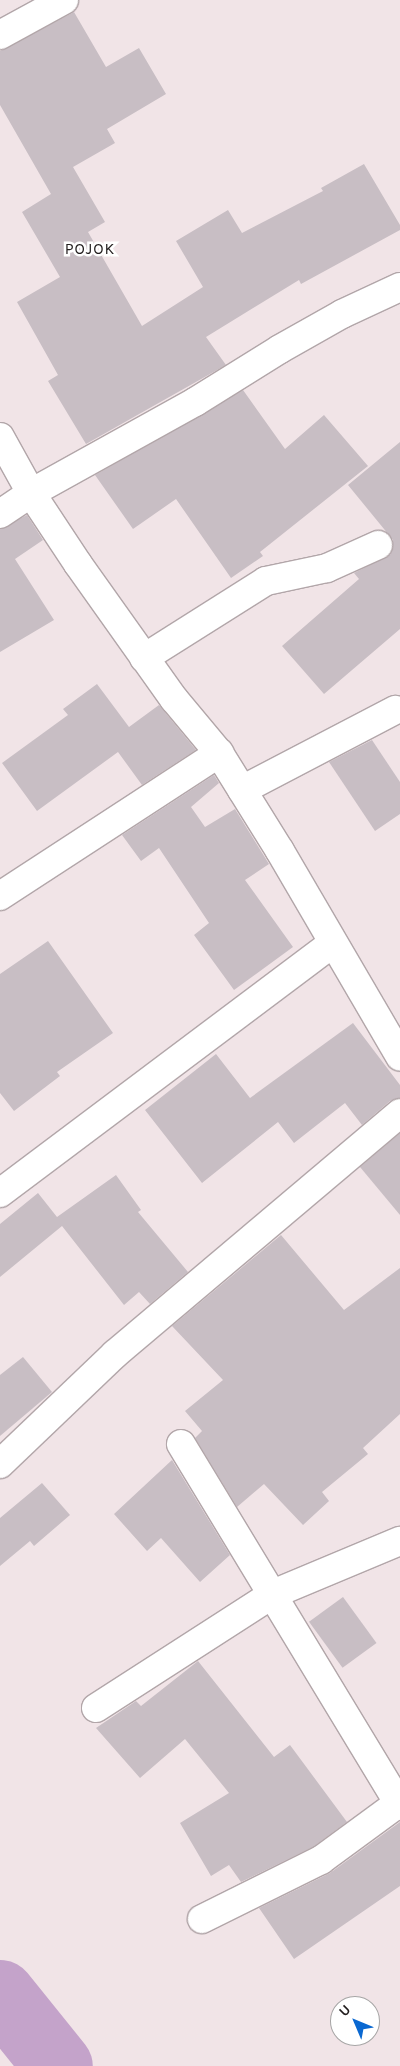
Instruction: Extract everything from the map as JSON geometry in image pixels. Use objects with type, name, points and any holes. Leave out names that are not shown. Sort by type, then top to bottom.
[{"type":"street","points":[[0,35],[64,0]]},
{"type":"street","points":[[0,514],[31,493],[195,402],[334,318],[400,287]]},
{"type":"street","points":[[0,437],[31,493],[144,658],[219,753],[400,1056]]},
{"type":"street","points":[[144,658],[266,581],[327,568],[378,545]]},
{"type":"street","points":[[242,790],[395,710]]},
{"type":"street","points":[[0,896],[219,753]]},
{"type":"street","points":[[0,1194],[333,944]]},
{"type":"street","points":[[0,1464],[115,1354],[400,1113]]},
{"type":"street","points":[[181,1444],[399,1804],[321,1860],[202,1919]]},
{"type":"street","points":[[96,1708],[273,1594],[400,1540]]},
{"type":"building","points":[[74,12],[106,67],[139,48],[166,94],[107,129],[115,143],[73,167],[105,222],[88,232],[142,326],[203,287],[176,241],[228,210],[242,233],[323,191],[321,188],[364,164],[400,225],[400,230],[301,284],[299,280],[206,337],[226,365],[86,444],[48,381],[58,375],[17,302],[60,277],[22,212],[51,194],[0,105],[0,51]]},
{"type":"building","points":[[243,390],[285,449],[324,415],[368,466],[260,552],[263,556],[231,578],[176,499],[133,529],[95,475]]},
{"type":"building","points":[[400,442],[400,629],[324,694],[282,646],[359,579],[354,573],[391,554],[393,540],[348,485]]},
{"type":"building","points":[[27,515],[43,540],[15,559],[54,620],[0,652],[0,529]]},
{"type":"building","points":[[97,684],[129,727],[159,705],[196,750],[142,785],[118,752],[37,811],[2,763],[68,715],[63,709]]},
{"type":"building","points":[[372,740],[400,782],[400,814],[375,831],[329,762]]},
{"type":"building","points":[[214,775],[219,783],[191,807],[205,827],[235,809],[269,864],[245,880],[293,947],[234,990],[194,935],[209,923],[159,848],[141,861],[122,835]]},
{"type":"building","points":[[48,941],[113,1033],[57,1072],[60,1076],[14,1111],[0,1093],[0,974]]},
{"type":"building","points":[[353,1023],[400,1085],[400,1098],[390,1101],[362,1125],[345,1103],[294,1143],[278,1122],[202,1183],[145,1110],[216,1054],[250,1098]]},
{"type":"building","points":[[400,1133],[400,1215],[360,1167]]},
{"type":"building","points":[[116,1175],[141,1210],[138,1212],[188,1272],[150,1304],[139,1292],[124,1305],[62,1226],[0,1277],[0,1224],[38,1193],[57,1217]]},
{"type":"building","points":[[281,1235],[344,1310],[400,1268],[400,1414],[363,1448],[368,1454],[322,1492],[329,1501],[303,1525],[264,1484],[237,1507],[195,1438],[202,1431],[185,1411],[223,1380],[172,1326]]},
{"type":"building","points":[[23,1357],[52,1392],[0,1436],[0,1375]]},
{"type":"building","points":[[172,1460],[230,1555],[200,1582],[161,1538],[147,1551],[114,1514]]},
{"type":"building","points":[[42,1483],[70,1515],[34,1546],[30,1541],[0,1566],[0,1518]]},
{"type":"building","points":[[343,1597],[377,1643],[343,1668],[309,1622]]},
{"type":"building","points":[[198,1661],[274,1757],[290,1745],[347,1822],[313,1847],[241,1882],[229,1865],[211,1876],[180,1823],[229,1793],[185,1739],[140,1778],[96,1728],[136,1701],[141,1706]]},
{"type":"building","points":[[400,1822],[400,1886],[294,1959],[259,1908],[330,1873]]},
{"type":"waterway","points":[[0,1994],[58,2066]]},
{"type":"district","name":"POJOK","points":[[90,249]]}]
